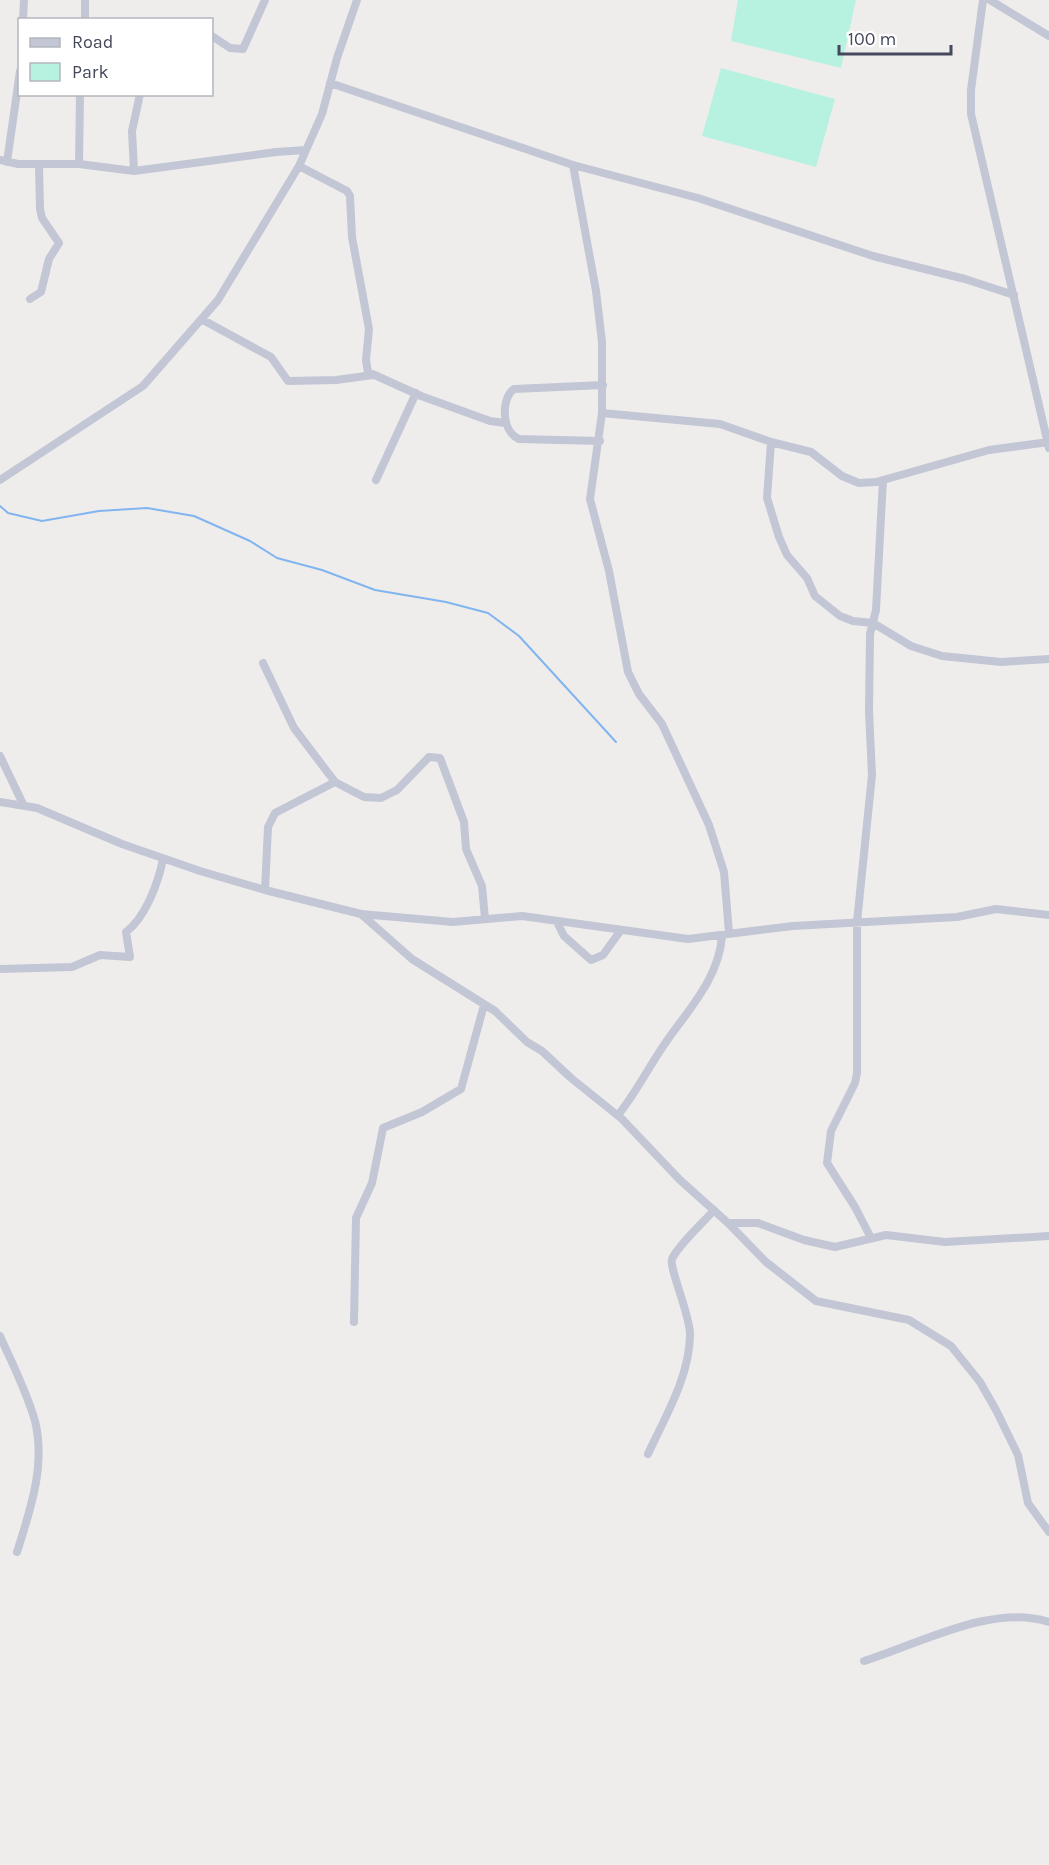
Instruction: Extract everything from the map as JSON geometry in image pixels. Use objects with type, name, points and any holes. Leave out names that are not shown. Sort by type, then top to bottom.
[{"type":"street","points":[[23,18],[24,0]]},
{"type":"street","points":[[85,0],[85,18]]},
{"type":"street","points":[[213,37],[230,48],[243,50],[266,0]]},
{"type":"street","points":[[0,480],[128,398],[143,386],[203,320],[279,204],[299,166],[322,114],[357,0]]},
{"type":"street","points":[[603,413],[720,424],[771,442],[811,452],[842,476],[859,483],[883,480],[989,450],[1048,444],[971,114],[971,90],[983,0]]},
{"type":"street","points":[[990,0],[1049,36]]},
{"type":"street","points":[[18,82],[4,161],[39,165],[78,164],[134,171],[305,150]]},
{"type":"street","points":[[330,83],[573,165],[698,198],[873,256],[965,279],[1014,295]]},
{"type":"street","points":[[78,164],[80,96]]},
{"type":"street","points":[[134,171],[132,131],[141,96]]},
{"type":"street","points":[[30,299],[41,292],[49,259],[59,243],[42,218],[39,165]]},
{"type":"street","points":[[573,165],[596,291],[602,342],[603,413],[590,499],[609,571],[628,672],[639,694],[662,724],[709,825],[724,872],[726,934],[719,958],[685,1019],[663,1047],[633,1097],[618,1115]]},
{"type":"street","points":[[299,166],[347,191],[350,196],[351,237],[369,329],[366,368],[373,375],[416,393],[489,421],[504,423]]},
{"type":"street","points":[[203,320],[271,357],[288,381],[336,380],[373,375]]},
{"type":"street","points":[[600,441],[519,439],[511,436],[504,423],[509,394],[514,389],[603,385]]},
{"type":"street","points":[[376,480],[416,393]]},
{"type":"street","points":[[771,442],[767,503],[787,555],[802,570],[815,596],[840,616],[853,621],[873,623],[911,646],[942,656],[1001,662],[1049,659]]},
{"type":"street","points":[[871,1238],[855,1207],[827,1163],[831,1131],[855,1083],[857,1073],[859,995],[857,922],[872,774],[869,652],[883,480]]},
{"type":"street","points":[[263,663],[294,728],[325,766],[335,783],[364,797],[381,798],[397,790],[429,757],[440,758],[464,822],[466,849],[482,886],[485,919]]},
{"type":"street","points":[[0,756],[23,804]]},
{"type":"street","points":[[264,890],[268,827],[275,813],[335,783]]},
{"type":"street","points":[[0,802],[23,804],[163,859],[264,890],[361,914],[453,922],[522,916],[688,939],[857,922],[957,917],[996,909],[1049,915]]},
{"type":"street","points":[[0,969],[72,967],[100,955],[130,957],[126,932],[134,927],[156,890],[163,859]]},
{"type":"street","points":[[361,914],[412,959],[484,1005],[618,1115],[766,1262],[811,1298],[828,1305],[909,1320],[951,1346],[980,1382],[996,1410],[1018,1455],[1028,1503],[1049,1532]]},
{"type":"street","points":[[557,922],[564,936],[591,960],[603,955],[621,930]]},
{"type":"street","points":[[354,1322],[356,1218],[372,1183],[383,1128],[422,1112],[461,1089],[484,1005]]},
{"type":"street","points":[[648,1454],[680,1381],[689,1345],[687,1311],[672,1270],[673,1258],[714,1210]]},
{"type":"street","points":[[728,1223],[758,1224],[804,1240],[835,1247],[894,1235],[925,1241],[970,1242],[1049,1236]]},
{"type":"street","points":[[0,1336],[29,1404],[37,1432],[37,1473],[33,1501],[17,1552]]},
{"type":"street","points":[[864,1661],[976,1622],[1028,1616],[1049,1622]]},
{"type":"green space","points":[[738,0],[856,0],[841,68],[731,41]]},
{"type":"green space","points":[[721,68],[835,99],[816,167],[702,136]]},
{"type":"waterway","points":[[0,506],[8,513],[42,521],[99,511],[147,508],[194,516],[250,541],[277,558],[322,570],[375,590],[446,602],[488,613],[519,636],[616,742]]}]
